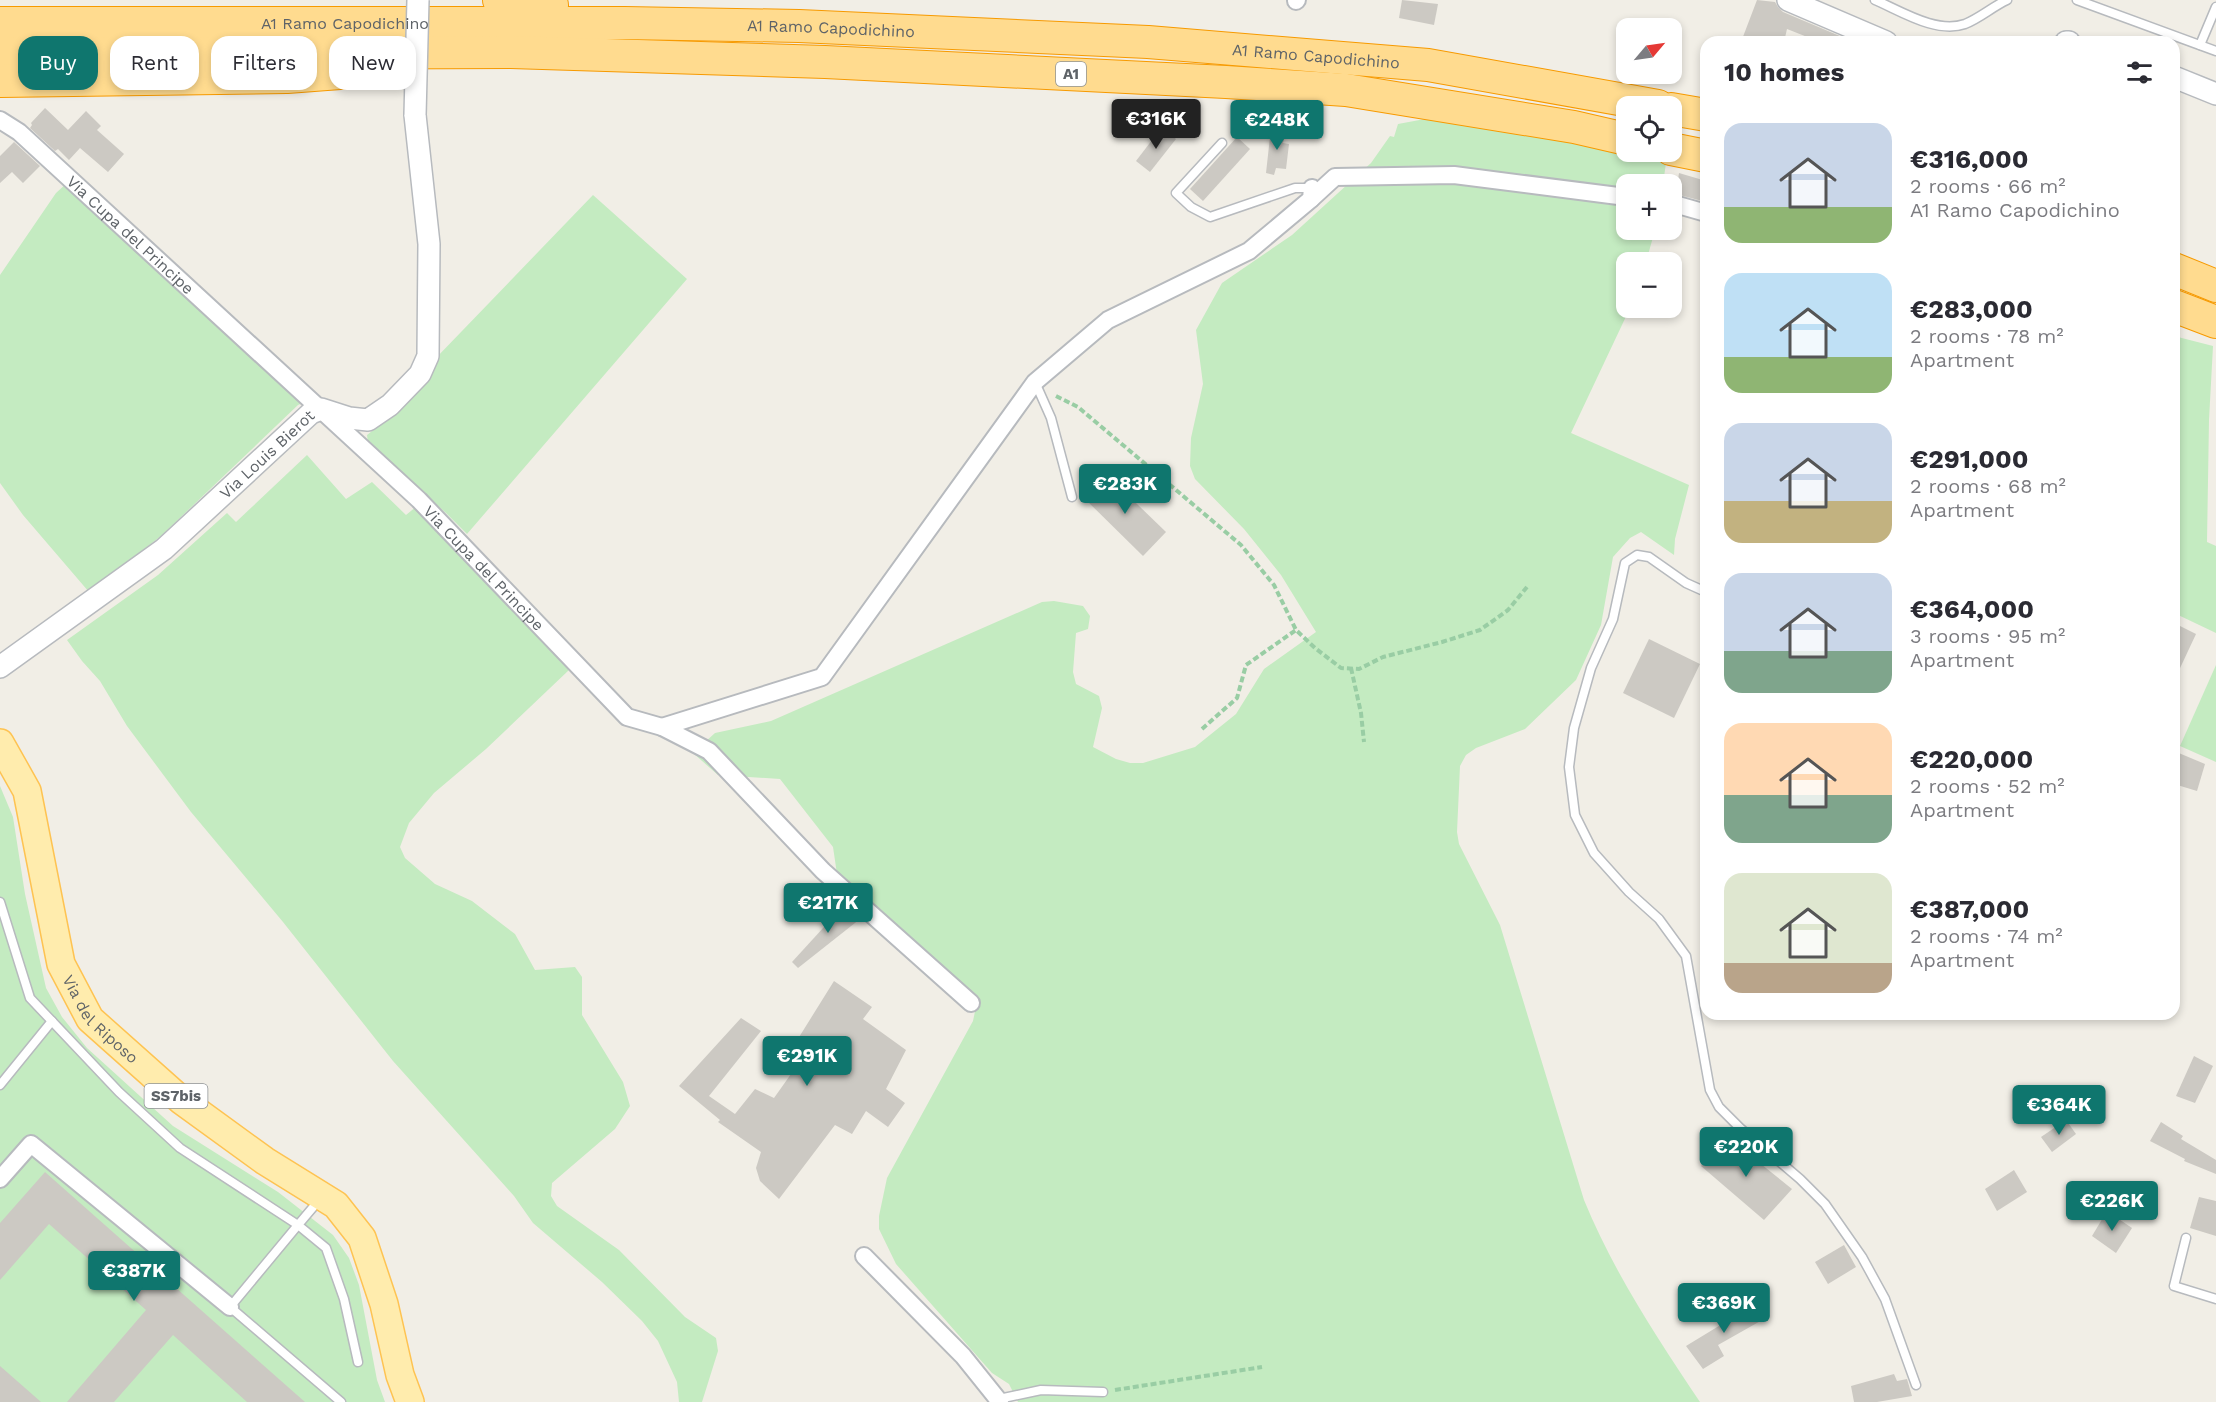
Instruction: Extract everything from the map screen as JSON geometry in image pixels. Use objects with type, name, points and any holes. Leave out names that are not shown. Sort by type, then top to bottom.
[{"type":"highway","points":[[499,0],[553,5],[625,23]]},
{"type":"highway","name":"A1 Ramo Capodichino","points":[[0,23],[625,23],[799,26],[1148,42],[1428,65],[1616,99]]},
{"type":"highway","points":[[0,81],[287,77],[446,66],[511,52]]},
{"type":"highway","name":"A1 Ramo Capodichino","points":[[0,54],[511,52],[825,62],[1226,82],[1346,90],[1574,127],[1616,137]]},
{"type":"highway","points":[[1682,111],[1700,114]]},
{"type":"highway","points":[[1682,151],[1700,155]]},
{"type":"highway","points":[[2180,271],[2216,286]]},
{"type":"highway","points":[[2180,308],[2216,322]]},
{"type":"main road","name":"Via del Riposo","points":[[0,743],[27,791],[61,964],[90,1019],[181,1100],[265,1161],[336,1205],[362,1238],[384,1304],[399,1375],[411,1402]]},
{"type":"street","name":"Via Louis Bierot","points":[[0,667],[164,549],[311,413],[321,409],[349,418],[368,420],[390,405],[420,374],[428,356],[429,244],[415,116],[418,0]]},
{"type":"street","points":[[1788,0],[1872,36]]},
{"type":"street","points":[[2180,79],[2216,94]]},
{"type":"street","name":"Via Cupa del Principe","points":[[0,120],[19,132],[419,500],[627,717],[662,727],[709,751],[823,871],[971,1003]]},
{"type":"street","points":[[662,727],[822,677],[1035,382],[1108,320],[1249,251],[1311,193],[1335,177],[1454,176],[1616,196]]},
{"type":"street","points":[[1682,206],[1700,211]]},
{"type":"street","points":[[0,1179],[31,1144],[230,1307]]},
{"type":"street","points":[[864,1256],[963,1356],[998,1401]]},
{"type":"lane","points":[[1875,0],[1930,24],[1945,26],[1964,24],[2007,0]]},
{"type":"lane","points":[[2077,0],[2175,36]]},
{"type":"lane","points":[[2200,45],[2216,7]]},
{"type":"lane","points":[[2180,38],[2216,51]]},
{"type":"lane","points":[[1222,143],[1176,193],[1191,207],[1210,216],[1295,188],[1311,193]]},
{"type":"lane","points":[[1035,382],[1051,418],[1072,497]]},
{"type":"lane","points":[[1700,589],[1686,583],[1649,557],[1636,555],[1625,563],[1612,619],[1591,668],[1574,728],[1569,767],[1575,815],[1594,853],[1629,892],[1659,919],[1686,956],[1710,1090],[1719,1107],[1825,1204],[1862,1257],[1885,1299],[1916,1385]]},
{"type":"lane","points":[[0,902],[30,998],[119,1092],[180,1148],[298,1225],[326,1248],[344,1299],[358,1362]]},
{"type":"lane","points":[[0,1085],[52,1021]]},
{"type":"lane","points":[[322,1196],[230,1307],[341,1402]]},
{"type":"lane","points":[[2186,1238],[2174,1286],[2216,1299]]},
{"type":"lane","points":[[998,1401],[1041,1390],[1103,1392]]},
{"type":"path","points":[[1035,382],[1078,407],[1241,545],[1274,585],[1296,630],[1341,668],[1359,669],[1383,657],[1480,630],[1508,610],[1527,587]]},
{"type":"path","points":[[1202,729],[1237,698],[1246,665],[1296,630]]},
{"type":"path","points":[[1351,668],[1361,713],[1364,742]]},
{"type":"path","points":[[1103,1392],[1262,1367]]},
{"type":"green space","points":[[1441,116],[1616,153],[1616,162],[1666,163],[1664,174],[1616,174],[1616,240],[1652,240],[1649,252],[1616,252],[1616,318],[1625,318],[1571,433],[1689,485],[1675,539],[1674,555],[1641,532],[1630,538],[1613,557],[1601,625],[1576,680],[1525,729],[1476,748],[1466,755],[1460,766],[1457,832],[1459,844],[1500,925],[1584,1200],[1622,1278],[1700,1402],[1018,1402],[1009,1384],[992,1373],[896,1264],[879,1229],[879,1216],[887,1178],[973,1021],[978,997],[853,888],[841,901],[833,847],[780,779],[718,775],[693,753],[715,733],[771,721],[1042,602],[1054,601],[1083,606],[1090,616],[1088,629],[1076,633],[1073,672],[1076,684],[1099,696],[1102,708],[1093,747],[1116,759],[1130,763],[1143,763],[1195,747],[1236,714],[1264,669],[1316,632],[1281,575],[1244,529],[1195,479],[1190,466],[1191,438],[1203,384],[1196,330],[1222,283],[1292,235],[1371,163],[1390,136],[1394,137],[1398,124]]},
{"type":"green space","points":[[68,182],[305,402],[298,405],[161,536],[89,592],[23,515],[0,483],[0,275],[56,193]]},
{"type":"green space","points":[[593,195],[687,279],[467,534],[368,443],[367,435],[394,414],[434,360]]},
{"type":"green space","points":[[2180,338],[2213,346],[2207,542],[2216,546],[2216,633],[2180,616]]},
{"type":"green space","points":[[307,455],[346,499],[372,482],[406,515],[417,506],[540,633],[569,670],[486,749],[434,793],[409,823],[400,847],[405,858],[435,884],[472,901],[515,934],[535,970],[575,967],[582,977],[582,1015],[623,1082],[630,1106],[615,1129],[552,1183],[551,1196],[557,1206],[619,1250],[685,1317],[716,1338],[718,1351],[702,1402],[679,1402],[677,1382],[658,1341],[642,1321],[602,1282],[533,1223],[514,1196],[393,1061],[283,922],[191,812],[127,726],[100,681],[67,640],[158,575],[227,513],[236,522]]},
{"type":"green space","points":[[2216,665],[2216,762],[2180,746]]},
{"type":"green space","points":[[0,786],[13,817],[25,894],[46,988],[62,1017],[87,1048],[173,1126],[278,1192],[333,1235],[349,1258],[359,1285],[377,1380],[385,1402],[0,1402]]},
{"type":"building","points":[[1402,0],[1438,4],[1434,25],[1399,18]]},
{"type":"building","points":[[1757,0],[1775,2],[1783,12],[1840,36],[1805,36],[1787,29],[1785,36],[1743,36]]},
{"type":"building","points":[[45,108],[68,130],[86,111],[101,126],[97,130],[124,154],[108,172],[80,148],[69,160],[58,149],[55,151],[30,128],[31,123]]},
{"type":"building","points":[[1162,127],[1176,139],[1150,172],[1136,161]]},
{"type":"building","points":[[1271,128],[1287,129],[1283,143],[1289,144],[1286,169],[1276,168],[1274,175],[1266,173]]},
{"type":"building","points":[[1237,137],[1250,149],[1203,201],[1190,189]]},
{"type":"building","points":[[14,142],[40,166],[23,183],[12,172],[0,183],[0,156]]},
{"type":"building","points":[[1679,173],[1700,179],[1700,200],[1682,196],[1682,174]]},
{"type":"building","points":[[1107,475],[1166,532],[1143,556],[1082,496]]},
{"type":"building","points":[[2180,626],[2196,634],[2180,668]]},
{"type":"building","points":[[1649,639],[1700,664],[1674,718],[1623,693]]},
{"type":"building","points":[[2180,754],[2205,764],[2197,791],[2180,786]]},
{"type":"building","points":[[845,904],[860,919],[798,968],[792,962]]},
{"type":"building","points":[[834,981],[872,1007],[863,1019],[906,1050],[886,1089],[905,1103],[888,1127],[866,1111],[852,1134],[835,1125],[779,1199],[760,1181],[756,1168],[761,1152],[718,1122],[720,1120],[679,1086],[741,1018],[761,1031],[709,1096],[735,1114],[755,1089],[774,1098],[808,1050],[796,1042]]},
{"type":"building","points":[[2194,1056],[2213,1066],[2195,1103],[2176,1096]]},
{"type":"building","points":[[2066,1120],[2076,1134],[2052,1152],[2041,1137]]},
{"type":"building","points":[[2161,1122],[2183,1136],[2181,1139],[2216,1160],[2216,1174],[2184,1161],[2185,1159],[2150,1141]]},
{"type":"building","points":[[1726,1136],[1792,1189],[1764,1220],[1701,1166]]},
{"type":"building","points":[[2014,1170],[2027,1192],[1997,1211],[1985,1189]]},
{"type":"building","points":[[45,1172],[305,1402],[247,1402],[173,1335],[114,1402],[67,1402],[146,1310],[49,1224],[0,1280],[0,1223]]},
{"type":"building","points":[[2199,1197],[2216,1201],[2216,1236],[2190,1228]]},
{"type":"building","points":[[2107,1211],[2132,1228],[2116,1253],[2092,1236]]},
{"type":"building","points":[[1844,1245],[1856,1267],[1828,1284],[1815,1262]]},
{"type":"building","points":[[1751,1299],[1764,1319],[1718,1345],[1724,1356],[1703,1369],[1686,1346],[1732,1318],[1729,1311]]},
{"type":"building","points":[[0,1366],[41,1402],[0,1402]]},
{"type":"building","points":[[1894,1374],[1897,1381],[1907,1379],[1912,1396],[1877,1402],[1854,1402],[1851,1386]]}]
